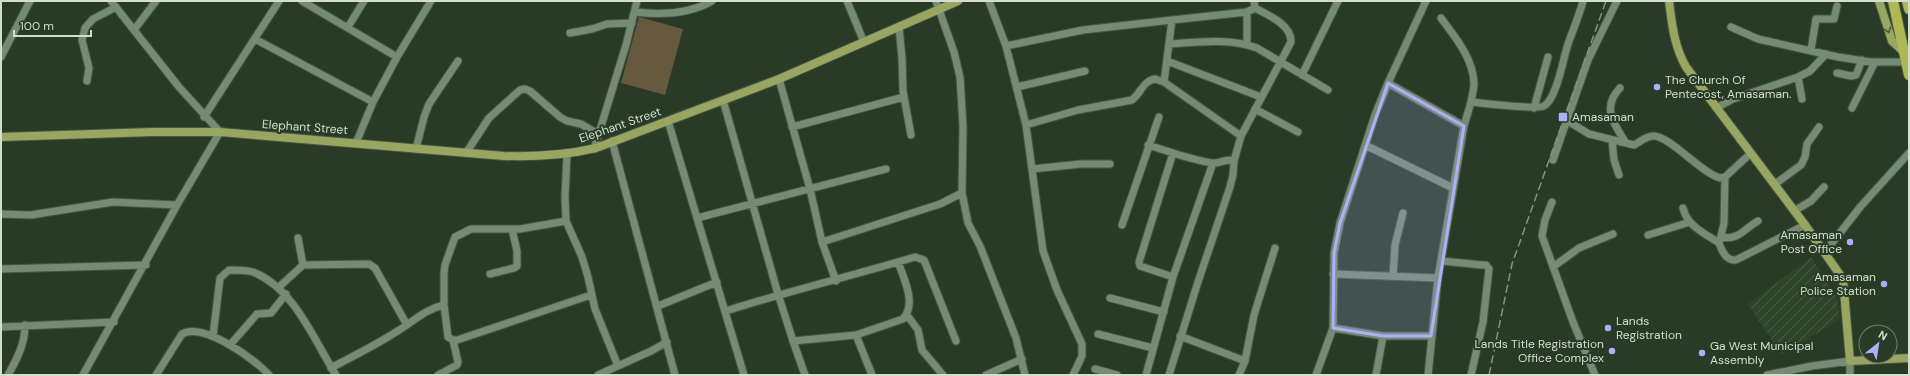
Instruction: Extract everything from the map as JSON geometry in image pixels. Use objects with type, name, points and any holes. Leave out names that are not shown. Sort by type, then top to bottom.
[{"type":"highway","points":[[1893,1],[1909,75]]},
{"type":"highway","points":[[1907,1],[1909,9]]},
{"type":"main road","name":"Elephant Street","points":[[1,137],[145,132],[220,132],[466,153],[515,156],[568,154],[594,148],[723,100],[779,78],[958,1]]},
{"type":"main road","points":[[1669,1],[1678,54],[1716,108],[1805,224],[1843,278],[1850,361],[1909,358]]},
{"type":"main road","points":[[1879,1],[1892,41],[1906,58]]},
{"type":"street","points":[[2,54],[30,1]]},
{"type":"street","points":[[83,375],[146,265],[177,205],[220,132],[204,117],[111,1]]},
{"type":"street","points":[[134,30],[156,1]]},
{"type":"street","points":[[204,117],[279,1]]},
{"type":"street","points":[[302,1],[397,57]]},
{"type":"street","points":[[348,27],[364,1]]},
{"type":"street","points":[[356,143],[373,102],[397,57],[431,1]]},
{"type":"street","points":[[594,148],[632,23],[637,1]]},
{"type":"street","points":[[634,12],[646,14],[692,10],[712,1]]},
{"type":"street","points":[[847,1],[864,42]]},
{"type":"street","points":[[936,1],[954,52],[960,77],[963,126],[961,157],[962,193],[970,230],[980,246],[1016,338],[1025,375]]},
{"type":"street","points":[[989,1],[1006,46],[1018,87],[1026,125],[1043,251],[1058,290],[1082,344],[1082,356],[1073,375]]},
{"type":"street","points":[[1302,75],[1338,1]]},
{"type":"street","points":[[1316,375],[1333,328],[1334,253],[1340,223],[1365,145],[1388,83],[1426,1]]},
{"type":"street","points":[[1471,102],[1499,106],[1514,105],[1534,108],[1543,107],[1548,102],[1558,83],[1565,54],[1584,1]]},
{"type":"street","points":[[1553,160],[1566,120],[1580,87],[1588,60],[1617,1]]},
{"type":"street","points":[[1006,46],[1083,30],[1247,12],[1254,5],[1281,23],[1291,36],[1291,42],[1241,136],[1234,161],[1230,187],[1168,375]]},
{"type":"street","points":[[1811,50],[1816,19],[1834,19],[1837,6]]},
{"type":"street","points":[[87,81],[89,68],[82,40],[85,28],[93,19],[116,8]]},
{"type":"street","points":[[1247,12],[1247,44]]},
{"type":"street","points":[[1428,375],[1438,278],[1464,126],[1471,102],[1474,84],[1470,66],[1460,44],[1441,18]]},
{"type":"street","points":[[1164,82],[1172,20]]},
{"type":"street","points":[[570,33],[592,29],[607,24],[632,23]]},
{"type":"street","points":[[899,27],[904,97],[911,135]]},
{"type":"street","points":[[1731,27],[1758,39],[1826,54],[1875,62],[1906,58]]},
{"type":"street","points":[[255,39],[373,102]]},
{"type":"street","points":[[1170,44],[1220,42],[1247,44],[1328,90]]},
{"type":"street","points":[[1716,108],[1733,99],[1798,77],[1810,71],[1826,54]]},
{"type":"street","points":[[1534,108],[1548,57]]},
{"type":"street","points":[[1837,73],[1851,76],[1856,75],[1862,60]]},
{"type":"street","points":[[416,149],[429,104],[458,61]]},
{"type":"street","points":[[1167,61],[1261,97]]},
{"type":"street","points":[[1852,108],[1875,62]]},
{"type":"street","points":[[1018,87],[1085,72]]},
{"type":"street","points":[[1798,77],[1802,99]]},
{"type":"street","points":[[779,78],[810,189],[822,242],[836,281]]},
{"type":"street","points":[[1026,125],[1078,110],[1132,100],[1137,96],[1146,82],[1151,79],[1155,79],[1164,82],[1241,136]]},
{"type":"street","points":[[1388,83],[1464,126]]},
{"type":"street","points":[[1620,88],[1611,101],[1610,111],[1613,122],[1626,143]]},
{"type":"street","points":[[466,153],[489,118],[520,90],[525,89],[530,91],[560,117],[567,121],[581,124],[598,134]]},
{"type":"street","points":[[792,127],[904,97]]},
{"type":"street","points":[[723,100],[778,294],[805,375]]},
{"type":"street","points":[[1256,108],[1298,132]]},
{"type":"street","points":[[1122,225],[1148,145],[1159,117]]},
{"type":"street","points":[[1566,120],[1589,134],[1626,143],[1634,144],[1648,136],[1655,135],[1665,140],[1716,177],[1725,177],[1751,153]]},
{"type":"street","points":[[668,121],[744,375]]},
{"type":"street","points":[[1775,184],[1801,165],[1806,157],[1807,144],[1820,127]]},
{"type":"street","points":[[1612,140],[1614,160],[1619,175]]},
{"type":"street","points":[[612,141],[658,306],[675,375]]},
{"type":"street","points":[[1148,145],[1213,163],[1228,160],[1234,161]]},
{"type":"street","points":[[1365,145],[1453,188]]},
{"type":"street","points":[[1173,153],[1140,262],[1140,266],[1173,277]]},
{"type":"street","points":[[1825,252],[1861,206],[1909,153]]},
{"type":"street","points":[[568,154],[565,197],[566,221],[582,257],[588,277],[591,295],[618,366]]},
{"type":"street","points":[[1146,375],[1173,277],[1213,163]]},
{"type":"street","points":[[1032,169],[1081,164],[1110,164]]},
{"type":"street","points":[[697,218],[886,168]]},
{"type":"street","points":[[1725,177],[1724,223],[1720,239],[1726,256],[1730,260],[1736,260],[1805,224]]},
{"type":"street","points":[[1794,211],[1810,201],[1824,187]]},
{"type":"street","points":[[822,242],[940,204],[962,193]]},
{"type":"street","points":[[1,214],[31,215],[113,202],[177,205]]},
{"type":"street","points":[[1552,202],[1545,220],[1542,236],[1573,322],[1595,375]]},
{"type":"street","points":[[1683,208],[1690,222],[1700,232],[1720,239],[1740,235],[1758,221]]},
{"type":"street","points":[[1393,276],[1394,245],[1403,213]]},
{"type":"street","points":[[566,221],[512,229],[471,229],[455,237],[445,265],[444,305],[448,337],[453,340],[457,340],[591,295]]},
{"type":"street","points":[[1648,235],[1690,222]]},
{"type":"street","points":[[490,274],[517,266],[517,252],[512,229]]},
{"type":"street","points":[[1554,267],[1579,248],[1612,234]]},
{"type":"street","points":[[298,238],[303,264]]},
{"type":"street","points":[[1239,375],[1245,361],[1254,315],[1275,248]]},
{"type":"street","points":[[726,311],[778,294],[836,281],[915,257],[924,260],[956,341]]},
{"type":"street","points":[[1442,261],[1482,265],[1489,269],[1483,322],[1471,375]]},
{"type":"street","points":[[793,341],[856,335],[878,329],[903,319],[907,315],[909,309],[908,289],[898,262]]},
{"type":"street","points":[[279,287],[303,264],[363,263],[375,268],[407,325]]},
{"type":"street","points":[[1,269],[146,265]]},
{"type":"street","points":[[213,336],[220,278],[229,270],[252,272],[266,278],[286,294],[309,328],[336,375]]},
{"type":"street","points":[[1333,274],[1438,278]]},
{"type":"street","points":[[658,306],[717,282]]},
{"type":"street","points":[[230,345],[257,314],[271,313],[286,294]]},
{"type":"street","points":[[1110,298],[1164,312]]},
{"type":"street","points":[[332,368],[397,332],[433,307],[444,305]]},
{"type":"street","points":[[907,315],[918,330],[922,350],[943,375]]},
{"type":"street","points":[[1,327],[114,322]]},
{"type":"street","points":[[8,375],[22,347],[25,336],[25,325]]},
{"type":"street","points":[[1333,328],[1383,336],[1431,336]]},
{"type":"street","points":[[156,375],[182,334],[190,332],[213,336],[230,345],[262,366],[269,375]]},
{"type":"street","points":[[1098,334],[1153,348]]},
{"type":"street","points":[[856,335],[872,375]]},
{"type":"street","points":[[1180,336],[1245,361]]},
{"type":"street","points":[[1376,375],[1383,336]]},
{"type":"street","points":[[438,375],[457,365],[453,340]]},
{"type":"street","points":[[598,375],[651,351],[667,342]]},
{"type":"street","points":[[986,375],[1022,359]]},
{"type":"street","points":[[1767,375],[1812,366],[1850,361],[1850,375]]},
{"type":"street","points":[[1095,369],[1117,375]]},
{"type":"highlighted area","points":[[1388,83],[1464,126],[1431,336],[1383,336],[1333,328],[1334,253],[1340,223]]},
{"type":"shaded area","points":[[639,17],[683,29],[665,95],[621,83]]},
{"type":"shaded area","points":[[1811,257],[1837,297],[1840,319],[1782,355],[1748,304]]},
{"type":"railway","points":[[1489,375],[1512,264],[1606,1]]},
{"type":"place","name":"The Church Of Pentecost, Amasaman.","points":[[1657,87]]},
{"type":"place","name":"Amasaman","points":[[1563,117]]},
{"type":"place","name":"Amasaman Post Office","points":[[1850,242]]},
{"type":"place","name":"Amasaman Police Station","points":[[1884,284]]},
{"type":"place","name":"Lands Registration","points":[[1608,328]]},
{"type":"place","name":"Lands Title Registration Office Complex","points":[[1612,351]]},
{"type":"place","name":"Ga West Municipal Assembly","points":[[1702,353]]}]
